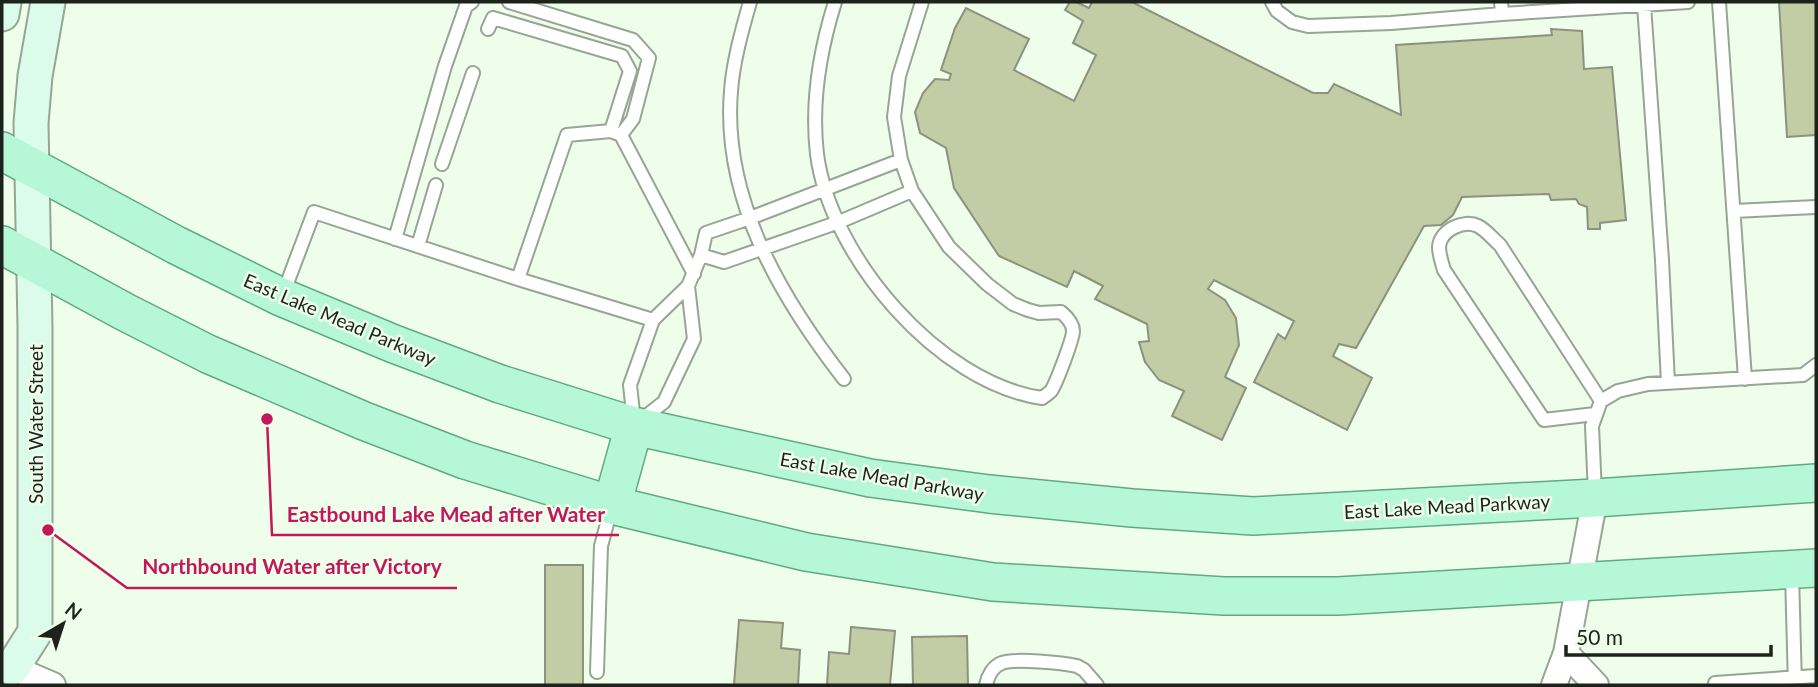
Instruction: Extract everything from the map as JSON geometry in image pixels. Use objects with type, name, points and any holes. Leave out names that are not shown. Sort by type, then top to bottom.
[{"type":"main road","points":[[2,14],[4,2]]},
{"type":"main road","name":"South Water Street","points":[[7,665],[35,632],[15,252],[33,215],[14,158],[31,123],[35,76],[48,2]]},
{"type":"main road","name":"East Lake Mead Parkway","points":[[14,158],[164,239],[281,297],[348,326],[500,384],[634,426],[870,478],[989,494],[1190,513],[1253,516],[1816,483]]},
{"type":"main road","points":[[15,252],[208,354],[364,421],[465,460],[612,505],[806,552],[993,582],[1224,596],[1338,596],[1804,568]]},
{"type":"main road","points":[[612,505],[634,426]]},
{"type":"street","points":[[1554,685],[1566,653],[1595,498]]},
{"type":"street","points":[[1566,653],[1596,685]]},
{"type":"street","points":[[7,665],[53,685]]},
{"type":"lane","points":[[395,239],[445,66],[466,6],[471,2]]},
{"type":"lane","points":[[509,2],[634,40],[649,58],[633,119],[616,133],[567,135],[518,279]]},
{"type":"lane","points":[[750,2],[731,90],[731,140],[740,187],[750,218],[783,290],[809,335],[844,379]]},
{"type":"lane","points":[[835,2],[827,28],[817,83],[817,155],[839,222],[864,270],[908,324],[948,356],[986,380],[1027,396],[1042,398],[1055,385],[1067,351],[1074,330],[1069,319],[1061,312],[1039,313],[1013,304],[987,284],[949,247],[912,191],[901,160],[894,117],[899,76],[922,2]]},
{"type":"lane","points":[[1272,2],[1277,11],[1292,22],[1308,26],[1391,23],[1501,8],[1688,2]]},
{"type":"lane","points":[[1720,2],[1745,379]]},
{"type":"lane","points":[[1644,5],[1668,383]]},
{"type":"lane","points":[[488,29],[493,18],[622,56],[630,71],[616,133],[691,280],[694,339],[664,402],[634,426]]},
{"type":"lane","points":[[442,164],[473,73]]},
{"type":"lane","points":[[634,426],[630,385],[653,320],[691,280],[706,233],[901,160]]},
{"type":"lane","points":[[418,246],[436,185]]},
{"type":"lane","points":[[701,255],[724,262],[839,222],[912,191]]},
{"type":"lane","points":[[1734,211],[1816,207]]},
{"type":"lane","points":[[281,297],[314,212],[653,320]]},
{"type":"lane","points":[[1595,498],[1592,426],[1598,407],[1500,246],[1477,225],[1463,224],[1451,229],[1443,236],[1439,246],[1444,270],[1544,420],[1598,407],[1629,388],[1802,375],[1816,365]]},
{"type":"lane","points":[[597,672],[601,546],[612,505]]},
{"type":"lane","points":[[1795,681],[1804,568]]},
{"type":"lane","points":[[986,685],[994,668],[1001,663],[1013,662],[1077,666],[1097,685]]},
{"type":"lane","points":[[1715,685],[1795,681],[1816,676]]},
{"type":"building","points":[[1070,2],[1089,8],[1092,2],[1132,2],[1313,93],[1328,93],[1334,84],[1401,115],[1396,45],[1552,35],[1551,29],[1582,31],[1584,69],[1612,67],[1626,220],[1600,223],[1600,229],[1588,229],[1587,207],[1579,204],[1576,199],[1551,200],[1549,194],[1462,197],[1453,215],[1441,225],[1424,226],[1356,348],[1339,344],[1333,356],[1372,378],[1347,430],[1254,382],[1278,334],[1285,339],[1294,321],[1214,280],[1208,289],[1225,300],[1236,318],[1239,345],[1225,377],[1246,388],[1222,440],[1172,416],[1184,391],[1159,380],[1145,362],[1139,342],[1149,341],[1147,324],[1095,299],[1103,286],[1074,271],[1067,287],[999,256],[954,188],[946,148],[920,133],[915,112],[923,93],[935,79],[949,80],[951,74],[941,70],[955,28],[966,8],[1029,39],[1014,70],[1074,101],[1096,55],[1073,43],[1083,21],[1065,10]]},
{"type":"building","points":[[1779,2],[1816,2],[1816,135],[1787,137]]},
{"type":"building","points":[[545,565],[583,565],[583,685],[545,685]]},
{"type":"building","points":[[739,620],[783,623],[781,648],[800,650],[798,685],[734,685]]},
{"type":"building","points":[[851,627],[895,631],[890,685],[827,685],[829,652],[849,654]]},
{"type":"building","points":[[967,636],[968,685],[913,685],[912,637]]},
{"type":"place","name":"Eastbound Lake Mead after Water","points":[[267,419]]},
{"type":"place","name":"Northbound Water after Victory","points":[[48,530]]}]
